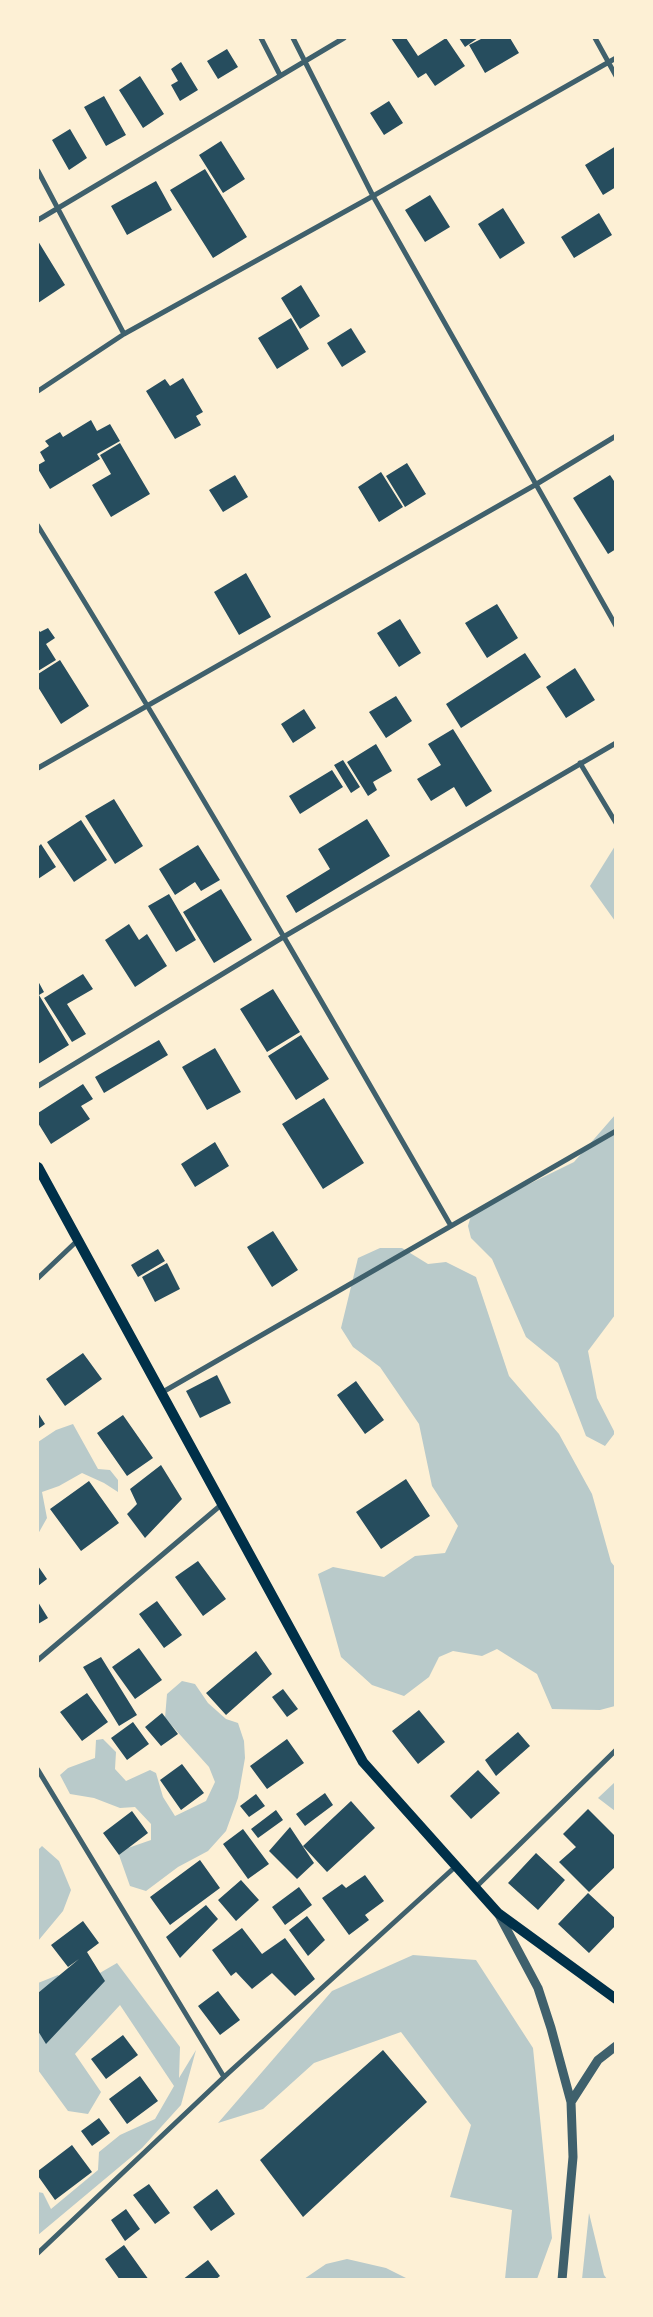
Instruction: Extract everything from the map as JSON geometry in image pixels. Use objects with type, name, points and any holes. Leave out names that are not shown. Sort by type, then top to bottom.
[{"type":"main road","points":[[38,1167],[363,1762],[498,1913],[616,1999]]},
{"type":"street","points":[[261,38],[280,74]]},
{"type":"street","points":[[293,38],[373,196],[616,626]]},
{"type":"street","points":[[38,220],[280,74],[344,38]]},
{"type":"street","points":[[595,38],[616,76]]},
{"type":"street","points":[[38,391],[124,334],[616,58]]},
{"type":"street","points":[[38,171],[124,334]]},
{"type":"street","points":[[38,768],[535,485],[616,436]]},
{"type":"street","points":[[38,526],[149,706],[285,936],[451,1226]]},
{"type":"street","points":[[38,1086],[285,936],[616,743]]},
{"type":"street","points":[[580,763],[616,823]]},
{"type":"street","points":[[161,1393],[616,1131]]},
{"type":"street","points":[[38,1278],[78,1240]]},
{"type":"street","points":[[38,1660],[221,1505]]},
{"type":"street","points":[[475,1889],[616,1750]]},
{"type":"street","points":[[38,1770],[224,2077]]},
{"type":"street","points":[[38,2253],[224,2077],[455,1867]]},
{"type":"street","points":[[498,1913],[538,1988],[571,2102],[573,2157],[562,2280]]},
{"type":"street","points":[[571,2102],[598,2060],[616,2046]]},
{"type":"shaded area","points":[[615,846],[615,921],[590,886]]},
{"type":"shaded area","points":[[615,1115],[615,1315],[588,1351],[597,1398],[615,1433],[605,1446],[586,1436],[558,1363],[526,1337],[492,1259],[471,1238],[468,1226],[472,1212],[574,1162]]},
{"type":"shaded area","points":[[380,1248],[402,1248],[428,1264],[446,1262],[476,1277],[509,1376],[559,1434],[592,1494],[611,1562],[615,1567],[615,1706],[600,1710],[552,1709],[537,1674],[497,1649],[482,1656],[453,1651],[439,1657],[429,1677],[404,1696],[372,1685],[341,1657],[318,1574],[333,1567],[384,1577],[415,1556],[445,1553],[458,1526],[432,1486],[419,1424],[380,1367],[353,1347],[341,1328],[358,1258]]},
{"type":"shaded area","points":[[73,1424],[98,1469],[110,1470],[118,1480],[118,1492],[82,1473],[59,1486],[42,1492],[47,1518],[38,1534],[38,1442],[56,1430]]},
{"type":"shaded area","points":[[182,1681],[195,1684],[208,1703],[226,1719],[238,1723],[244,1741],[245,1758],[238,1798],[226,1831],[208,1851],[178,1867],[146,1891],[130,1886],[119,1855],[128,1848],[151,1840],[151,1824],[135,1807],[120,1808],[94,1798],[70,1794],[60,1775],[68,1768],[95,1758],[96,1740],[103,1739],[116,1752],[115,1769],[126,1781],[150,1770],[156,1773],[163,1797],[175,1816],[206,1801],[215,1782],[209,1767],[165,1718],[167,1694]]},
{"type":"shaded area","points":[[615,1782],[615,1811],[598,1798]]},
{"type":"shaded area","points":[[42,1846],[59,1861],[71,1890],[63,1911],[38,1941],[38,1850]]},
{"type":"shaded area","points":[[413,1955],[476,1960],[533,2048],[552,2238],[537,2279],[505,2279],[512,2210],[450,2197],[471,2125],[401,2032],[314,2063],[263,2109],[218,2123],[332,1991]]},
{"type":"shaded area","points":[[117,1963],[180,2047],[179,2078],[196,2050],[181,2105],[142,2148],[38,2235],[38,2192],[43,2193],[51,2209],[98,2170],[99,2152],[120,2135],[155,2119],[174,2086],[120,2005],[75,2054],[101,2092],[88,2114],[68,2111],[38,2070],[38,1983],[58,1975],[74,1988]]},
{"type":"shaded area","points":[[589,2213],[604,2275],[607,2279],[582,2279]]},
{"type":"shaded area","points":[[347,2259],[386,2268],[408,2279],[304,2279],[326,2264]]},
{"type":"building","points":[[391,38],[406,38],[418,56],[446,38],[465,66],[435,86],[426,73],[418,78]]},
{"type":"building","points":[[459,38],[478,38],[465,47]]},
{"type":"building","points":[[483,38],[510,38],[519,53],[485,73],[469,45]]},
{"type":"building","points":[[227,49],[238,67],[218,79],[207,61]]},
{"type":"building","points":[[181,62],[198,90],[180,101],[171,85],[178,81],[171,69]]},
{"type":"building","points":[[140,76],[164,114],[143,128],[119,90]]},
{"type":"building","points":[[104,96],[126,135],[106,146],[84,107]]},
{"type":"building","points":[[389,101],[403,123],[384,135],[370,113]]},
{"type":"building","points":[[70,129],[87,158],[69,170],[52,140]]},
{"type":"building","points":[[221,141],[245,179],[223,193],[199,155]]},
{"type":"building","points":[[616,146],[616,187],[603,195],[585,165]]},
{"type":"building","points":[[205,169],[247,237],[213,258],[170,190]]},
{"type":"building","points":[[156,181],[172,210],[127,235],[111,206]]},
{"type":"building","points":[[430,195],[450,227],[425,242],[405,210]]},
{"type":"building","points":[[503,208],[525,243],[500,259],[478,224]]},
{"type":"building","points":[[599,213],[612,235],[574,258],[561,237]]},
{"type":"building","points":[[38,241],[65,285],[38,303]]},
{"type":"building","points":[[301,285],[320,316],[300,329],[281,298]]},
{"type":"building","points":[[291,318],[309,349],[277,369],[258,338]]},
{"type":"building","points":[[351,328],[366,352],[342,367],[327,343]]},
{"type":"building","points":[[183,378],[203,412],[196,416],[201,425],[175,439],[146,391],[165,379],[170,386]]},
{"type":"building","points":[[91,420],[97,431],[110,424],[120,441],[97,454],[100,459],[50,489],[38,469],[38,465],[45,461],[40,452],[49,446],[45,441],[60,432],[63,437]]},
{"type":"building","points":[[120,443],[150,494],[111,517],[92,485],[111,474],[100,455]]},
{"type":"building","points":[[407,463],[426,494],[405,507],[386,476]]},
{"type":"building","points":[[381,472],[403,507],[379,522],[358,487]]},
{"type":"building","points":[[235,475],[248,497],[223,512],[209,490]]},
{"type":"building","points":[[610,475],[616,484],[616,549],[608,554],[573,498]]},
{"type":"building","points":[[246,573],[271,617],[239,635],[214,592]]},
{"type":"building","points":[[497,604],[518,638],[487,658],[465,623]]},
{"type":"building","points":[[400,619],[421,653],[399,667],[377,633]]},
{"type":"building","points":[[48,628],[55,638],[46,644],[56,660],[38,671],[38,629],[40,632]]},
{"type":"building","points":[[525,653],[541,677],[461,728],[446,704]]},
{"type":"building","points":[[60,660],[89,706],[61,724],[38,687],[38,674]]},
{"type":"building","points":[[575,668],[595,700],[566,718],[546,687]]},
{"type":"building","points":[[396,696],[412,721],[386,738],[369,712]]},
{"type":"building","points":[[304,709],[316,728],[293,743],[281,724]]},
{"type":"building","points":[[453,729],[492,791],[466,807],[454,787],[431,801],[417,779],[441,765],[428,744]]},
{"type":"building","points":[[376,744],[392,771],[373,782],[377,790],[368,796],[347,762]]},
{"type":"building","points":[[343,760],[360,787],[351,793],[334,765]]},
{"type":"building","points":[[332,770],[343,787],[300,814],[289,796]]},
{"type":"building","points":[[114,799],[143,846],[115,864],[85,816]]},
{"type":"building","points":[[367,819],[390,856],[296,913],[286,896],[330,869],[318,849]]},
{"type":"building","points":[[81,820],[107,860],[74,882],[47,842]]},
{"type":"building","points":[[41,844],[56,867],[38,879],[38,847]]},
{"type":"building","points":[[198,845],[220,880],[201,891],[195,882],[175,895],[159,869]]},
{"type":"building","points":[[221,889],[252,940],[214,963],[183,912]]},
{"type":"building","points":[[169,894],[196,940],[176,952],[148,906]]},
{"type":"building","points":[[129,924],[139,940],[147,934],[167,966],[135,987],[105,940]]},
{"type":"building","points":[[83,974],[93,989],[67,1004],[86,1034],[72,1042],[44,998]]},
{"type":"building","points":[[38,981],[44,992],[39,995],[69,1045],[38,1064]]},
{"type":"building","points":[[273,989],[300,1032],[267,1052],[240,1009]]},
{"type":"building","points":[[301,1035],[329,1079],[296,1100],[268,1056]]},
{"type":"building","points":[[159,1040],[168,1055],[104,1093],[95,1077]]},
{"type":"building","points":[[215,1048],[241,1092],[207,1110],[182,1067]]},
{"type":"building","points":[[83,1084],[93,1099],[81,1106],[90,1119],[51,1144],[38,1123],[38,1113]]},
{"type":"building","points":[[324,1098],[364,1163],[323,1189],[282,1124]]},
{"type":"building","points":[[215,1142],[229,1166],[195,1187],[181,1164]]},
{"type":"building","points":[[273,1231],[298,1270],[272,1287],[247,1247]]},
{"type":"building","points":[[158,1249],[165,1261],[138,1277],[131,1265]]},
{"type":"building","points":[[167,1263],[180,1289],[155,1302],[142,1277]]},
{"type":"building","points":[[83,1353],[102,1379],[65,1406],[46,1379]]},
{"type":"building","points":[[217,1375],[231,1403],[200,1418],[186,1391]]},
{"type":"building","points":[[356,1381],[384,1420],[365,1434],[337,1395]]},
{"type":"building","points":[[38,1413],[45,1424],[38,1429]]},
{"type":"building","points":[[123,1415],[153,1458],[127,1476],[97,1433]]},
{"type":"building","points":[[161,1465],[182,1499],[145,1538],[127,1514],[137,1504],[130,1489]]},
{"type":"building","points":[[406,1479],[430,1516],[381,1549],[356,1512]]},
{"type":"building","points":[[89,1481],[119,1523],[81,1551],[50,1509]]},
{"type":"building","points":[[198,1561],[226,1599],[203,1616],[175,1577]]},
{"type":"building","points":[[38,1566],[47,1579],[38,1586]]},
{"type":"building","points":[[157,1601],[182,1635],[164,1648],[139,1614]]},
{"type":"building","points":[[38,1602],[48,1618],[38,1624]]},
{"type":"building","points":[[139,1648],[162,1680],[135,1699],[112,1667]]},
{"type":"building","points":[[256,1651],[272,1674],[226,1715],[206,1693]]},
{"type":"building","points":[[101,1657],[137,1715],[119,1726],[83,1667]]},
{"type":"building","points":[[283,1689],[298,1709],[287,1717],[272,1697]]},
{"type":"building","points":[[87,1693],[108,1722],[82,1741],[60,1712]]},
{"type":"building","points":[[419,1710],[445,1742],[418,1764],[392,1731]]},
{"type":"building","points":[[162,1713],[178,1734],[161,1746],[145,1727]]},
{"type":"building","points":[[133,1722],[149,1744],[127,1760],[111,1738]]},
{"type":"building","points":[[518,1732],[530,1746],[496,1776],[485,1760]]},
{"type":"building","points":[[287,1739],[304,1763],[267,1789],[250,1766]]},
{"type":"building","points":[[182,1764],[204,1793],[181,1810],[160,1780]]},
{"type":"building","points":[[478,1770],[500,1793],[471,1819],[450,1796]]},
{"type":"building","points":[[325,1793],[333,1805],[305,1826],[296,1814]]},
{"type":"building","points":[[256,1794],[265,1806],[249,1817],[240,1806]]},
{"type":"building","points":[[351,1801],[375,1828],[327,1872],[303,1846]]},
{"type":"building","points":[[588,1809],[616,1837],[616,1866],[589,1892],[559,1862],[576,1847],[563,1834]]},
{"type":"building","points":[[276,1810],[283,1820],[258,1838],[251,1829]]},
{"type":"building","points":[[132,1811],[148,1833],[119,1855],[103,1833]]},
{"type":"building","points":[[290,1827],[314,1863],[297,1879],[269,1851]]},
{"type":"building","points":[[243,1829],[269,1864],[248,1879],[223,1844]]},
{"type":"building","points":[[536,1853],[565,1880],[538,1910],[508,1883]]},
{"type":"building","points":[[200,1860],[220,1888],[170,1925],[150,1897]]},
{"type":"building","points":[[365,1875],[384,1901],[365,1915],[369,1920],[349,1935],[322,1898],[342,1884],[346,1888]]},
{"type":"building","points":[[241,1880],[259,1900],[236,1921],[218,1900]]},
{"type":"building","points":[[299,1887],[312,1905],[285,1925],[272,1907]]},
{"type":"building","points":[[588,1893],[616,1919],[616,1925],[589,1953],[558,1924]]},
{"type":"building","points":[[206,1905],[218,1919],[180,1958],[166,1937]]},
{"type":"building","points":[[307,1916],[325,1940],[308,1956],[289,1930]]},
{"type":"building","points":[[83,1921],[99,1943],[87,1952],[105,1981],[46,2044],[38,2031],[38,1993],[79,1959],[68,1967],[51,1945]]},
{"type":"building","points":[[242,1928],[262,1954],[285,1938],[315,1979],[295,1996],[272,1973],[252,1989],[236,1972],[231,1976],[212,1950]]},
{"type":"building","points":[[218,1991],[240,2020],[220,2035],[198,2006]]},
{"type":"building","points":[[123,2035],[138,2055],[106,2079],[91,2059]]},
{"type":"building","points":[[383,2050],[427,2102],[303,2217],[260,2160]]},
{"type":"building","points":[[140,2076],[158,2101],[127,2124],[109,2099]]},
{"type":"building","points":[[99,2118],[110,2133],[92,2146],[81,2131]]},
{"type":"building","points":[[72,2145],[92,2172],[55,2200],[38,2176],[38,2171]]},
{"type":"building","points":[[149,2184],[170,2213],[155,2224],[133,2195]]},
{"type":"building","points":[[217,2189],[235,2214],[211,2231],[193,2207]]},
{"type":"building","points":[[126,2209],[140,2229],[125,2241],[111,2220]]},
{"type":"building","points":[[124,2245],[149,2280],[120,2280],[105,2259]]},
{"type":"building","points":[[208,2260],[220,2276],[215,2280],[182,2280]]}]
